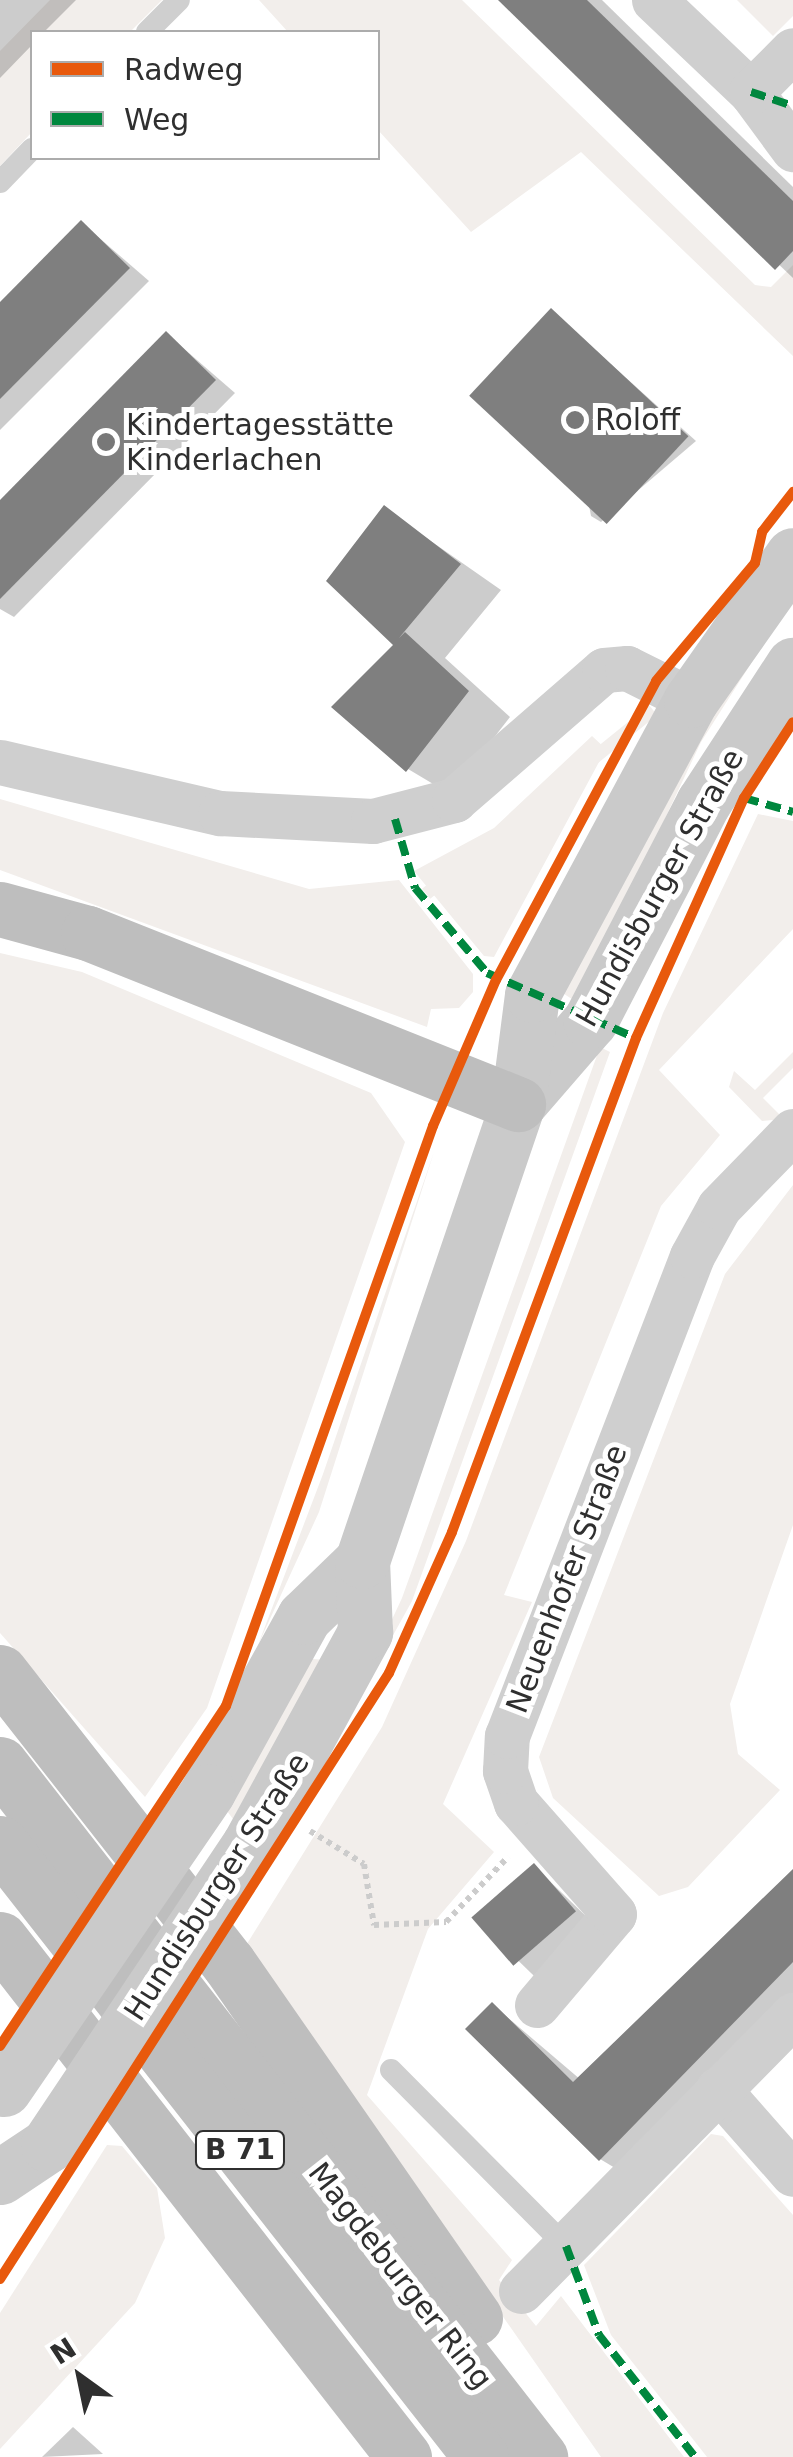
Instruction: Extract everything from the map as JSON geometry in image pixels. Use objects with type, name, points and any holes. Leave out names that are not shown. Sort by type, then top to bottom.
[{"type":"highway","points":[[0,909],[88,934],[518,1104]]},
{"type":"highway","points":[[0,1672],[229,1964],[398,2203],[481,2327],[478,2376]]},
{"type":"highway","name":"Magdeburger Ring","points":[[0,1764],[540,2457]]},
{"type":"highway","name":"Magdeburger Ring","points":[[0,1843],[481,2457]]},
{"type":"highway","points":[[0,1939],[404,2457]]},
{"type":"main road","name":"Hundisburger Straße","points":[[0,2177],[48,2145],[249,1846],[364,1632],[362,1561],[518,1104],[532,995],[691,700],[793,555]]},
{"type":"main road","name":"Hundisburger Straße","points":[[518,1104],[590,1021],[703,803],[793,664]]},
{"type":"main road","name":"Hundisburger Straße","points":[[2,2095],[208,1790],[304,1618],[362,1561]]},
{"type":"street","points":[[654,0],[751,92],[793,149]]},
{"type":"street","points":[[751,92],[793,50]]},
{"type":"street","points":[[0,762],[220,813],[373,821],[454,800],[604,670],[627,668],[691,700]]},
{"type":"street","name":"Neuenhofer Straße","points":[[537,2005],[614,1914],[536,1827],[507,1782],[507,1736],[692,1256],[719,1207],[793,1131]]},
{"type":"street","points":[[520,2292],[793,2015]]},
{"type":"street","points":[[718,2090],[793,2174]]},
{"type":"lane","points":[[149,30],[179,0]]},
{"type":"lane","points":[[0,182],[30,151]]},
{"type":"lane","points":[[390,2070],[566,2246]]},
{"type":"path","points":[[0,43],[42,0]]},
{"type":"path","points":[[298,1824],[364,1864],[374,1925],[446,1922],[536,1827]]},
{"type":"shaded area","points":[[50,0],[162,0],[132,30],[30,30],[30,134],[0,166],[0,51]]},
{"type":"shaded area","points":[[259,0],[462,0],[755,285],[771,287],[793,265],[793,356],[581,152],[471,232],[380,132],[380,30],[286,30]]},
{"type":"shaded area","points":[[737,0],[793,0],[793,16],[773,36]]},
{"type":"shaded area","points":[[776,624],[701,742],[578,1003],[558,990],[674,766]]},
{"type":"shaded area","points":[[649,705],[657,715],[430,899],[422,889]]},
{"type":"shaded area","points":[[592,736],[606,749],[494,957],[484,956],[414,871],[494,828]]},
{"type":"shaded area","points":[[0,799],[309,889],[399,880],[473,974],[473,992],[459,1008],[431,1009],[427,1027],[0,870]]},
{"type":"shaded area","points":[[758,814],[793,821],[793,929],[659,1070],[720,1135],[661,1206],[504,1595],[532,1602],[443,1804],[494,1852],[428,1929],[367,2095],[512,2260],[499,2280],[536,2326],[561,2296],[684,2457],[601,2457],[245,1947],[382,1727],[466,1541],[663,1013]]},
{"type":"shaded area","points":[[0,953],[82,972],[371,1093],[405,1142],[207,1708],[145,1797],[0,1633]]},
{"type":"shaded area","points":[[600,1047],[610,1052],[412,1601],[339,1733],[402,1598]]},
{"type":"shaded area","points":[[793,1052],[793,1068],[763,1098],[784,1119],[762,1121],[729,1087],[734,1071],[755,1090]]},
{"type":"shaded area","points":[[434,1152],[319,1512],[258,1645],[323,1474]]},
{"type":"shaded area","points":[[793,1185],[793,1525],[730,1704],[738,1754],[780,1790],[688,1887],[659,1896],[553,1798],[539,1757],[725,1274]]},
{"type":"shaded area","points":[[312,1659],[328,1660],[236,1823],[224,1807]]},
{"type":"shaded area","points":[[711,2134],[723,2136],[793,2215],[793,2457],[707,2457],[611,2335],[584,2265]]},
{"type":"shaded area","points":[[107,2145],[122,2146],[157,2188],[165,2238],[135,2303],[0,2449],[0,2313]]},
{"type":"building","points":[[498,0],[587,0],[793,201],[793,251],[775,270]]},
{"type":"building","points":[[81,220],[130,268],[0,399],[0,302]]},
{"type":"building","points":[[551,308],[688,436],[607,524],[469,396]]},
{"type":"building","name":"Kindertagesstätte Kinderlachen","points":[[166,331],[216,380],[0,599],[0,500]]},
{"type":"building","points":[[384,505],[461,564],[399,638],[405,632],[469,691],[406,772],[331,707],[393,645],[326,581]]},
{"type":"building","points":[[534,1863],[576,1911],[513,1966],[471,1917]]},
{"type":"building","points":[[793,1869],[793,1962],[599,2161],[465,2029],[492,2002],[573,2082]]},
{"type":"marked path","points":[[751,92],[793,106]]},
{"type":"marked path","points":[[744,798],[793,812]]},
{"type":"marked path","points":[[395,819],[415,888],[487,973],[636,1038]]},
{"type":"marked path","points":[[566,2246],[599,2335],[695,2457]]},
{"type":"cycle path","points":[[0,2046],[226,1706],[433,1126],[496,980],[656,681],[755,563],[762,532],[793,492]]},
{"type":"cycle path","points":[[0,2279],[389,1673],[452,1532],[636,1038],[744,798],[793,722]]},
{"type":"place","name":"Roloff","points":[[575,420]]},
{"type":"place","name":"Kindertagesstätte Kinderlachen","points":[[106,442]]}]
